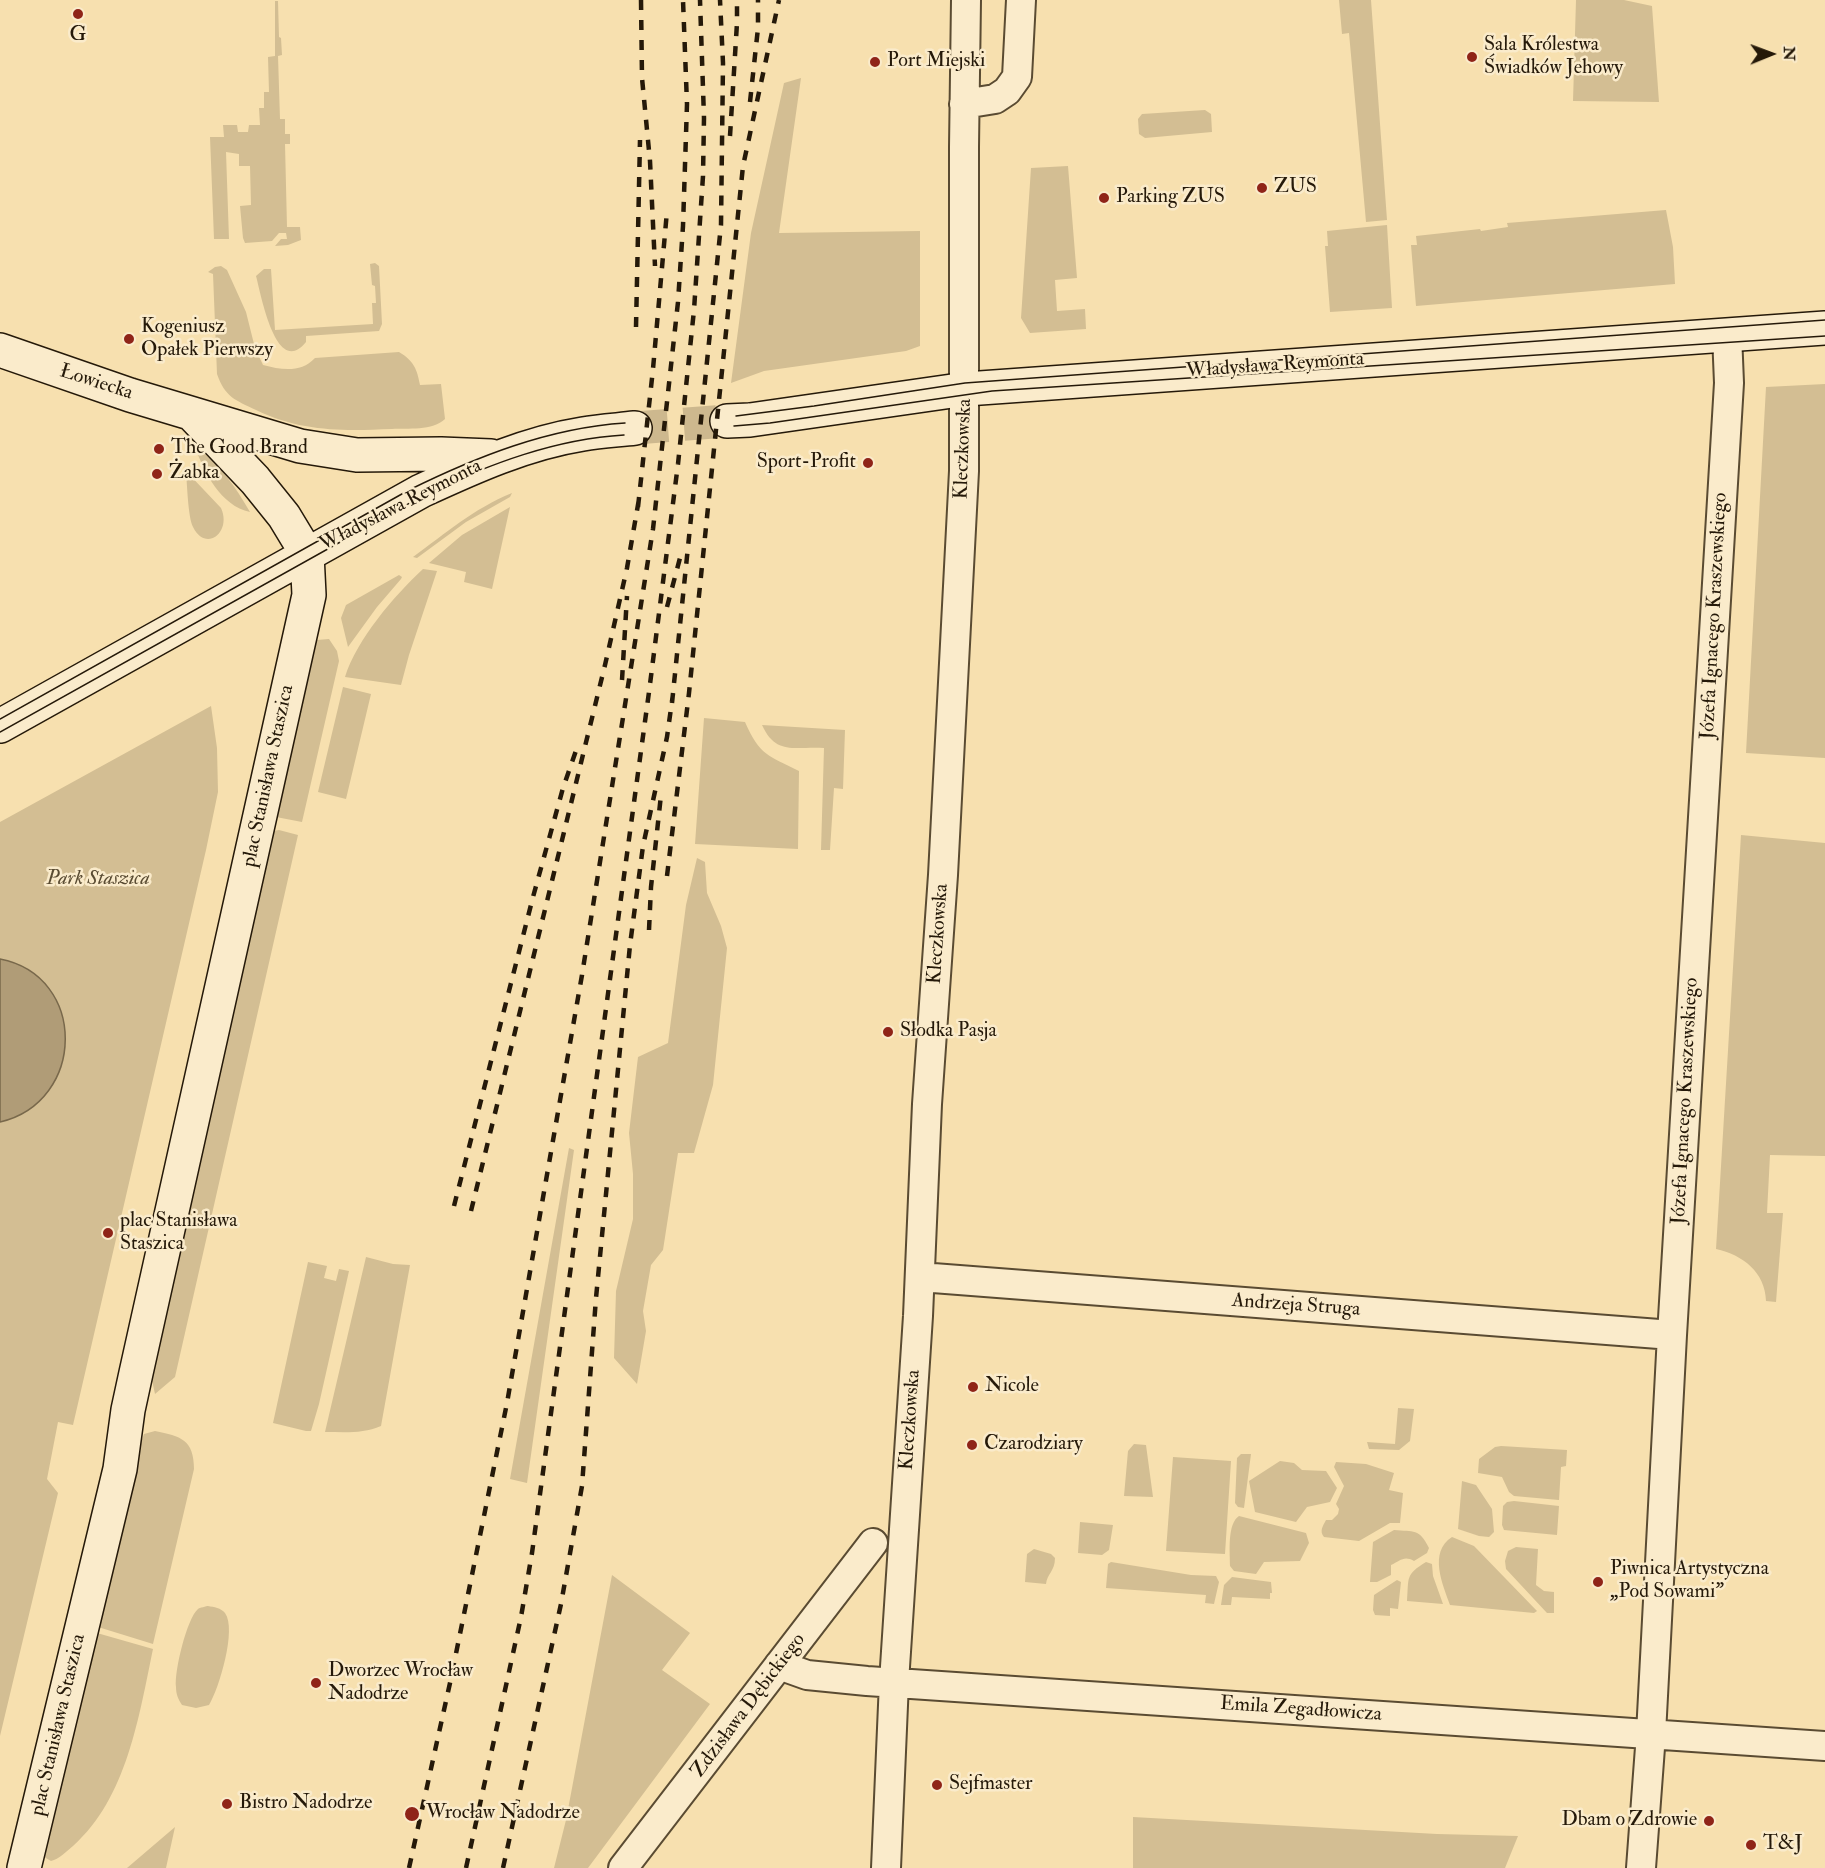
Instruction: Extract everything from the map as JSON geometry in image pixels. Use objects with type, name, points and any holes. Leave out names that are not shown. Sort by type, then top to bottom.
[{"type":"main road","name":"Władysława Reymonta","points":[[727,421],[750,420],[966,389],[1825,328]]},
{"type":"main road","name":"Łowiecka","points":[[0,350],[238,427],[265,469],[276,505]]},
{"type":"main road","name":"Łowiecka","points":[[192,414],[276,505],[307,554]]},
{"type":"main road","points":[[238,427],[300,446],[329,452],[499,457]]},
{"type":"main road","name":"Władysława Reymonta","points":[[307,554],[420,491],[499,457],[582,434],[635,428]]},
{"type":"main road","points":[[0,726],[307,554]]},
{"type":"main road","name":"plac Stanisława Staszica","points":[[24,1868],[120,1469],[135,1372],[309,595],[307,554]]},
{"type":"street","name":"Kleczkowska","points":[[886,1868],[894,1682],[920,1277],[927,1104],[943,875],[964,471],[966,0]]},
{"type":"street","points":[[964,104],[995,99],[1007,91],[1017,77],[1020,0]]},
{"type":"street","name":"Józefa Ignacego Kraszewskiego","points":[[1641,1868],[1651,1734],[1671,1335],[1727,405],[1727,334]]},
{"type":"street","name":"Andrzeja Struga","points":[[920,1277],[1671,1335]]},
{"type":"street","name":"Zdzisława Dębickiego","points":[[623,1868],[873,1543]]},
{"type":"street","name":"Emila Zegadłowicza","points":[[779,1665],[807,1675],[894,1682],[1825,1746]]},
{"type":"green space","points":[[1339,0],[1371,0],[1387,220],[1366,222],[1349,33],[1342,34]]},
{"type":"green space","points":[[1576,0],[1624,0],[1652,6],[1659,102],[1573,101]]},
{"type":"green space","points":[[275,1],[278,1],[282,55],[278,56],[280,119],[285,119],[285,134],[290,134],[290,144],[285,144],[287,227],[300,227],[301,240],[288,245],[275,246],[281,239],[287,239],[286,233],[279,233],[272,241],[245,243],[240,206],[251,205],[250,166],[239,166],[239,154],[226,152],[229,239],[214,239],[210,137],[224,137],[223,125],[237,125],[238,132],[248,132],[249,125],[260,125],[259,108],[264,108],[264,92],[269,92],[268,57],[275,56]]},
{"type":"green space","points":[[801,78],[779,233],[920,231],[920,346],[906,351],[764,371],[731,383],[751,233],[784,83]]},
{"type":"green space","points":[[1205,110],[1211,114],[1212,132],[1145,138],[1139,134],[1138,119],[1142,114]]},
{"type":"green space","points":[[1068,166],[1077,278],[1055,280],[1057,311],[1085,309],[1086,329],[1030,333],[1021,318],[1031,168]]},
{"type":"green space","points":[[1666,210],[1673,247],[1675,284],[1416,306],[1411,245],[1417,245],[1416,236],[1480,229],[1481,231],[1508,227],[1507,223]]},
{"type":"green space","points":[[1387,225],[1392,308],[1330,312],[1325,246],[1328,246],[1327,231]]},
{"type":"green space","points":[[375,263],[379,266],[382,324],[379,331],[306,336],[306,342],[295,351],[286,350],[278,342],[266,315],[256,276],[264,269],[271,269],[275,330],[373,324],[372,303],[376,303],[370,264]]},
{"type":"green space","points":[[221,266],[227,270],[246,312],[255,348],[263,365],[291,369],[304,366],[315,358],[399,352],[414,366],[420,385],[441,384],[445,419],[440,423],[420,428],[356,430],[322,428],[290,423],[237,400],[227,393],[217,374],[213,274],[208,272]]},
{"type":"green space","points":[[1825,384],[1825,758],[1746,753],[1766,387]]},
{"type":"green space","points":[[195,447],[226,476],[250,512],[230,503],[215,487]]},
{"type":"green space","points":[[186,471],[221,508],[223,525],[216,536],[210,539],[198,535],[191,522]]},
{"type":"green space","points":[[512,493],[510,497],[466,522],[417,558],[413,557],[472,514]]},
{"type":"green space","points":[[510,507],[492,589],[464,582],[466,572],[429,563],[462,535]]},
{"type":"green space","points":[[423,569],[437,571],[401,685],[345,677],[367,633],[400,592]]},
{"type":"green space","points":[[399,575],[401,579],[348,647],[341,618],[346,605]]},
{"type":"green space","points":[[329,639],[337,651],[339,661],[302,822],[276,817],[317,640]]},
{"type":"green space","points":[[343,687],[371,694],[346,799],[318,792]]},
{"type":"green space","name":"Park Staszica","points":[[211,706],[217,748],[218,792],[73,1425],[58,1422],[47,1479],[58,1493],[0,1736],[0,822]]},
{"type":"green space","points":[[704,718],[745,722],[755,742],[766,753],[799,771],[798,849],[695,844]]},
{"type":"green space","points":[[762,725],[845,730],[843,789],[834,788],[830,850],[821,850],[824,748],[795,748],[780,745],[767,735]]},
{"type":"green space","points":[[279,830],[298,835],[175,1377],[155,1394],[150,1371],[273,831]]},
{"type":"green space","points":[[1741,835],[1825,843],[1825,1156],[1770,1155],[1767,1213],[1783,1213],[1776,1302],[1766,1301],[1762,1281],[1751,1266],[1735,1256],[1716,1249]]},
{"type":"green space","points":[[697,858],[705,862],[707,893],[721,926],[727,948],[713,1085],[694,1153],[678,1153],[663,1250],[651,1265],[643,1311],[646,1331],[637,1384],[614,1358],[616,1291],[633,1219],[633,1174],[629,1133],[638,1057],[668,1043],[686,905]]},
{"type":"green space","points":[[569,1148],[574,1150],[527,1483],[510,1479]]},
{"type":"green space","points":[[366,1257],[393,1264],[410,1265],[381,1426],[360,1431],[325,1432]]},
{"type":"green space","points":[[308,1262],[327,1266],[324,1278],[336,1281],[339,1269],[349,1271],[311,1431],[273,1423]]},
{"type":"green space","points":[[1398,1408],[1414,1409],[1410,1441],[1399,1450],[1369,1449],[1367,1442],[1395,1444]]},
{"type":"green space","points":[[155,1431],[184,1441],[192,1452],[194,1469],[153,1644],[98,1627],[140,1445],[144,1434]]},
{"type":"green space","points":[[1134,1444],[1146,1445],[1153,1497],[1124,1496],[1128,1451]]},
{"type":"green space","points":[[1495,1447],[1567,1450],[1566,1466],[1561,1467],[1559,1500],[1514,1496],[1509,1492],[1502,1477],[1478,1473],[1479,1459]]},
{"type":"green space","points":[[1241,1454],[1251,1454],[1244,1508],[1238,1507],[1235,1503],[1237,1458]]},
{"type":"green space","points":[[1173,1457],[1231,1461],[1225,1554],[1166,1551]]},
{"type":"green space","points":[[1280,1461],[1294,1463],[1302,1470],[1326,1471],[1337,1488],[1330,1502],[1307,1507],[1296,1522],[1255,1512],[1249,1481]]},
{"type":"green space","points":[[1336,1462],[1366,1464],[1394,1473],[1389,1490],[1403,1493],[1400,1523],[1390,1523],[1359,1541],[1324,1537],[1323,1526],[1326,1520],[1332,1520],[1338,1514],[1339,1509],[1336,1504],[1344,1486],[1334,1467]]},
{"type":"green space","points":[[1462,1481],[1476,1485],[1492,1509],[1494,1532],[1489,1537],[1458,1529]]},
{"type":"green space","points":[[1507,1502],[1559,1506],[1557,1535],[1504,1530],[1503,1506]]},
{"type":"green space","points":[[1239,1516],[1306,1533],[1309,1543],[1300,1561],[1264,1562],[1256,1574],[1234,1571],[1230,1566],[1230,1539],[1233,1525]]},
{"type":"green space","points":[[1080,1522],[1113,1525],[1109,1550],[1102,1555],[1078,1553]]},
{"type":"green space","points":[[1394,1530],[1419,1534],[1429,1548],[1427,1553],[1414,1561],[1400,1560],[1391,1565],[1391,1575],[1377,1582],[1370,1582],[1373,1542]]},
{"type":"green space","points":[[1452,1537],[1474,1546],[1537,1611],[1534,1613],[1450,1605],[1441,1579],[1439,1560],[1445,1543]]},
{"type":"green space","points":[[1516,1547],[1538,1549],[1536,1585],[1544,1591],[1554,1592],[1554,1613],[1547,1613],[1506,1569],[1505,1561],[1508,1551]]},
{"type":"green space","points":[[1034,1549],[1051,1554],[1055,1558],[1046,1584],[1025,1582],[1027,1554]]},
{"type":"green space","points":[[1111,1562],[1191,1575],[1216,1576],[1219,1582],[1214,1604],[1205,1603],[1206,1595],[1106,1588],[1108,1564]]},
{"type":"green space","points":[[1426,1562],[1432,1564],[1433,1576],[1443,1604],[1407,1601],[1409,1577],[1414,1570]]},
{"type":"green space","points":[[612,1575],[690,1633],[662,1670],[710,1704],[588,1868],[554,1868],[566,1820]]},
{"type":"green space","points":[[1232,1577],[1271,1582],[1270,1599],[1232,1597],[1231,1605],[1221,1605],[1224,1585]]},
{"type":"green space","points":[[1397,1580],[1401,1582],[1398,1609],[1390,1608],[1390,1616],[1375,1615],[1374,1595]]},
{"type":"green space","points":[[208,1606],[225,1613],[228,1621],[228,1645],[222,1673],[209,1705],[196,1708],[182,1705],[179,1701],[176,1690],[177,1670],[182,1646],[194,1614],[198,1609]]},
{"type":"green space","points":[[97,1633],[153,1649],[136,1728],[118,1780],[91,1827],[68,1851],[51,1861],[44,1857]]},
{"type":"green space","points":[[1133,1817],[1437,1834],[1518,1836],[1505,1868],[1133,1868]]},
{"type":"green space","points":[[175,1827],[166,1868],[127,1868]]},
{"type":"shaded area","points":[[0,959],[29,970],[49,989],[61,1013],[65,1039],[61,1066],[49,1090],[28,1110],[0,1122]]},
{"type":"tunnel","points":[[635,428],[727,421]]},
{"type":"tram line","points":[[736,416],[965,383],[1825,320]]},
{"type":"tram line","points":[[734,426],[770,423],[992,391],[1825,336]]},
{"type":"tram line","points":[[0,719],[434,478],[486,456],[540,438],[596,426],[625,423]]},
{"type":"tram line","points":[[0,732],[428,493],[475,472],[548,447],[598,437],[624,435]]},
{"type":"railway","points":[[641,0],[642,78],[650,161],[655,266]]},
{"type":"railway","points":[[409,1868],[450,1683],[507,1403],[582,975],[653,529],[678,302],[683,226],[687,104],[683,0]]},
{"type":"railway","points":[[466,1868],[521,1617],[532,1553],[678,464],[694,310],[703,176],[704,118],[700,0]]},
{"type":"railway","points":[[672,703],[721,225],[723,63],[720,0]]},
{"type":"railway","points":[[730,136],[737,0]]},
{"type":"railway","points":[[750,102],[758,28],[758,0]]},
{"type":"railway","points":[[667,876],[689,693],[743,166],[779,0]]},
{"type":"railway","points":[[636,327],[640,140]]},
{"type":"railway","points":[[638,507],[667,211]]},
{"type":"railway","points":[[471,1211],[605,665],[627,568],[639,499]]},
{"type":"railway","points":[[667,607],[680,558]]},
{"type":"railway","points":[[622,680],[627,596]]},
{"type":"railway","points":[[503,1868],[561,1604],[582,1486],[596,1298],[630,945],[643,846],[667,737],[673,694]]},
{"type":"railway","points":[[454,1206],[533,897],[563,788],[578,745]]},
{"type":"railway","points":[[649,930],[651,887],[661,795]]},
{"type":"place","name":"G","points":[[78,14]]},
{"type":"place","name":"Sala Królestwa Świadków Jehowy","points":[[1472,57]]},
{"type":"place","name":"Port Miejski","points":[[875,62]]},
{"type":"place","name":"ZUS","points":[[1262,188]]},
{"type":"place","name":"Parking ZUS","points":[[1104,198]]},
{"type":"place","name":"Kogeniusz Opałek Pierwszy","points":[[129,339]]},
{"type":"place","name":"The Good Brand","points":[[159,449]]},
{"type":"place","name":"Sport-Profit","points":[[868,463]]},
{"type":"place","name":"Żabka","points":[[157,474]]},
{"type":"place","name":"Słodka Pasja","points":[[888,1032]]},
{"type":"place","name":"plac Stanisława Staszica","points":[[108,1233]]},
{"type":"place","name":"Nicole","points":[[973,1387]]},
{"type":"place","name":"Czarodziary","points":[[972,1445]]},
{"type":"place","name":"Piwnica Artystyczna „Pod Sowami”","points":[[1598,1582]]},
{"type":"place","name":"Dworzec Wrocław Nadodrze","points":[[316,1683]]},
{"type":"place","name":"Sejfmaster","points":[[937,1785]]},
{"type":"place","name":"Bistro Nadodrze","points":[[227,1804]]},
{"type":"place","name":"Wrocław Nadodrze","points":[[412,1814]]},
{"type":"place","name":"Dbam o Zdrowie","points":[[1709,1821]]},
{"type":"place","name":"T&J","points":[[1751,1845]]}]
